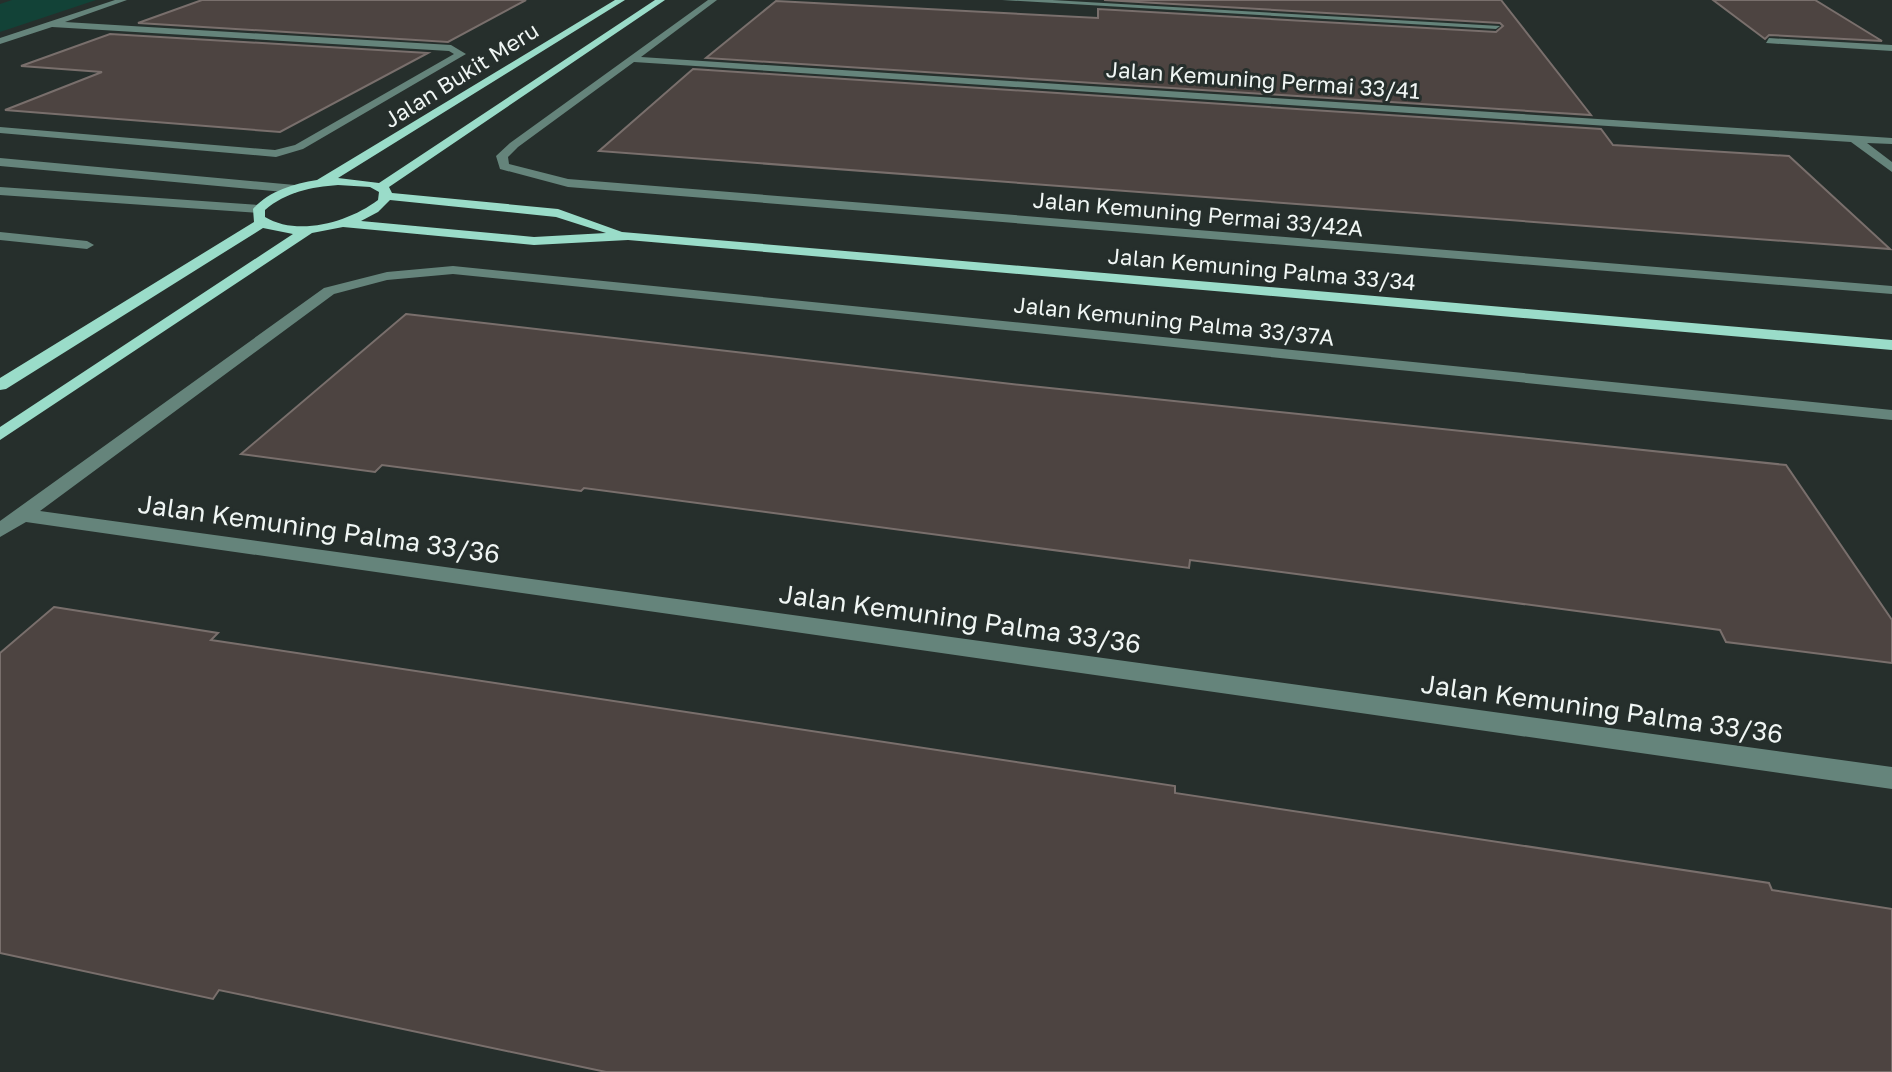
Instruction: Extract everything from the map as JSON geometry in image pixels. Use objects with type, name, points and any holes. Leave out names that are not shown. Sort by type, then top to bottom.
[{"type":"main road","name":"Jalan Bukit Meru","points":[[321,183],[621,0]]},
{"type":"main road","name":"Jalan Bukit Meru","points":[[343,223],[369,213],[384,192],[661,0]]},
{"type":"main road","name":"Jalan Kemuning Palma 33/34","points":[[321,183],[350,181],[384,192],[558,213],[628,236]]},
{"type":"main road","points":[[0,385],[260,216],[295,189],[321,183]]},
{"type":"main road","points":[[260,216],[280,229],[309,229],[343,223]]},
{"type":"main road","name":"Jalan Kemuning Palma 33/34","points":[[343,223],[534,241],[628,236],[1892,345]]},
{"type":"main road","points":[[0,435],[309,229]]},
{"type":"street","points":[[0,41],[123,0]]},
{"type":"street","points":[[631,59],[713,0]]},
{"type":"street","points":[[1006,0],[1496,26]]},
{"type":"street","points":[[0,130],[268,154],[299,147],[461,54],[460,50],[50,24]]},
{"type":"street","points":[[1769,41],[1892,48]]},
{"type":"street","name":"Jalan Kemuning Permai 33/41","points":[[631,59],[1892,141]]},
{"type":"street","name":"Jalan Kemuning Permai 33/42A","points":[[631,59],[514,145],[502,156],[504,166],[568,183],[1892,290]]},
{"type":"street","points":[[1855,139],[1892,168]]},
{"type":"street","points":[[0,162],[295,189]]},
{"type":"street","points":[[0,191],[260,216]]},
{"type":"street","points":[[0,236],[87,245]]},
{"type":"street","name":"Jalan Kemuning Palma 33/37A","points":[[21,515],[329,291],[387,276],[453,270],[1892,415]]},
{"type":"street","points":[[0,531],[21,515]]},
{"type":"street","name":"Jalan Kemuning Palma 33/36","points":[[21,515],[1892,778]]},
{"type":"green space","points":[[12,0],[96,0],[0,32],[0,4]]},
{"type":"building","points":[[202,0],[526,0],[448,42],[138,23]]},
{"type":"building","points":[[1104,0],[1501,0],[1591,115],[706,58],[776,1],[1098,18],[1098,9],[1496,32],[1503,26],[1500,23]]},
{"type":"building","points":[[1713,0],[1815,0],[1882,41],[1769,35],[1765,39]]},
{"type":"building","points":[[110,34],[428,53],[280,132],[5,110],[102,72],[21,66]]},
{"type":"building","points":[[693,69],[1601,129],[1613,145],[1789,156],[1890,249],[599,151]]},
{"type":"building","points":[[406,314],[1021,385],[1786,465],[1892,620],[1892,663],[1726,642],[1720,630],[1190,560],[1189,568],[584,488],[581,491],[382,465],[375,472],[241,454]]},
{"type":"building","points":[[54,607],[218,633],[211,640],[1175,786],[1175,793],[1769,883],[1772,890],[1892,909],[1892,1072],[606,1072],[219,990],[213,999],[0,953],[0,653]]}]
